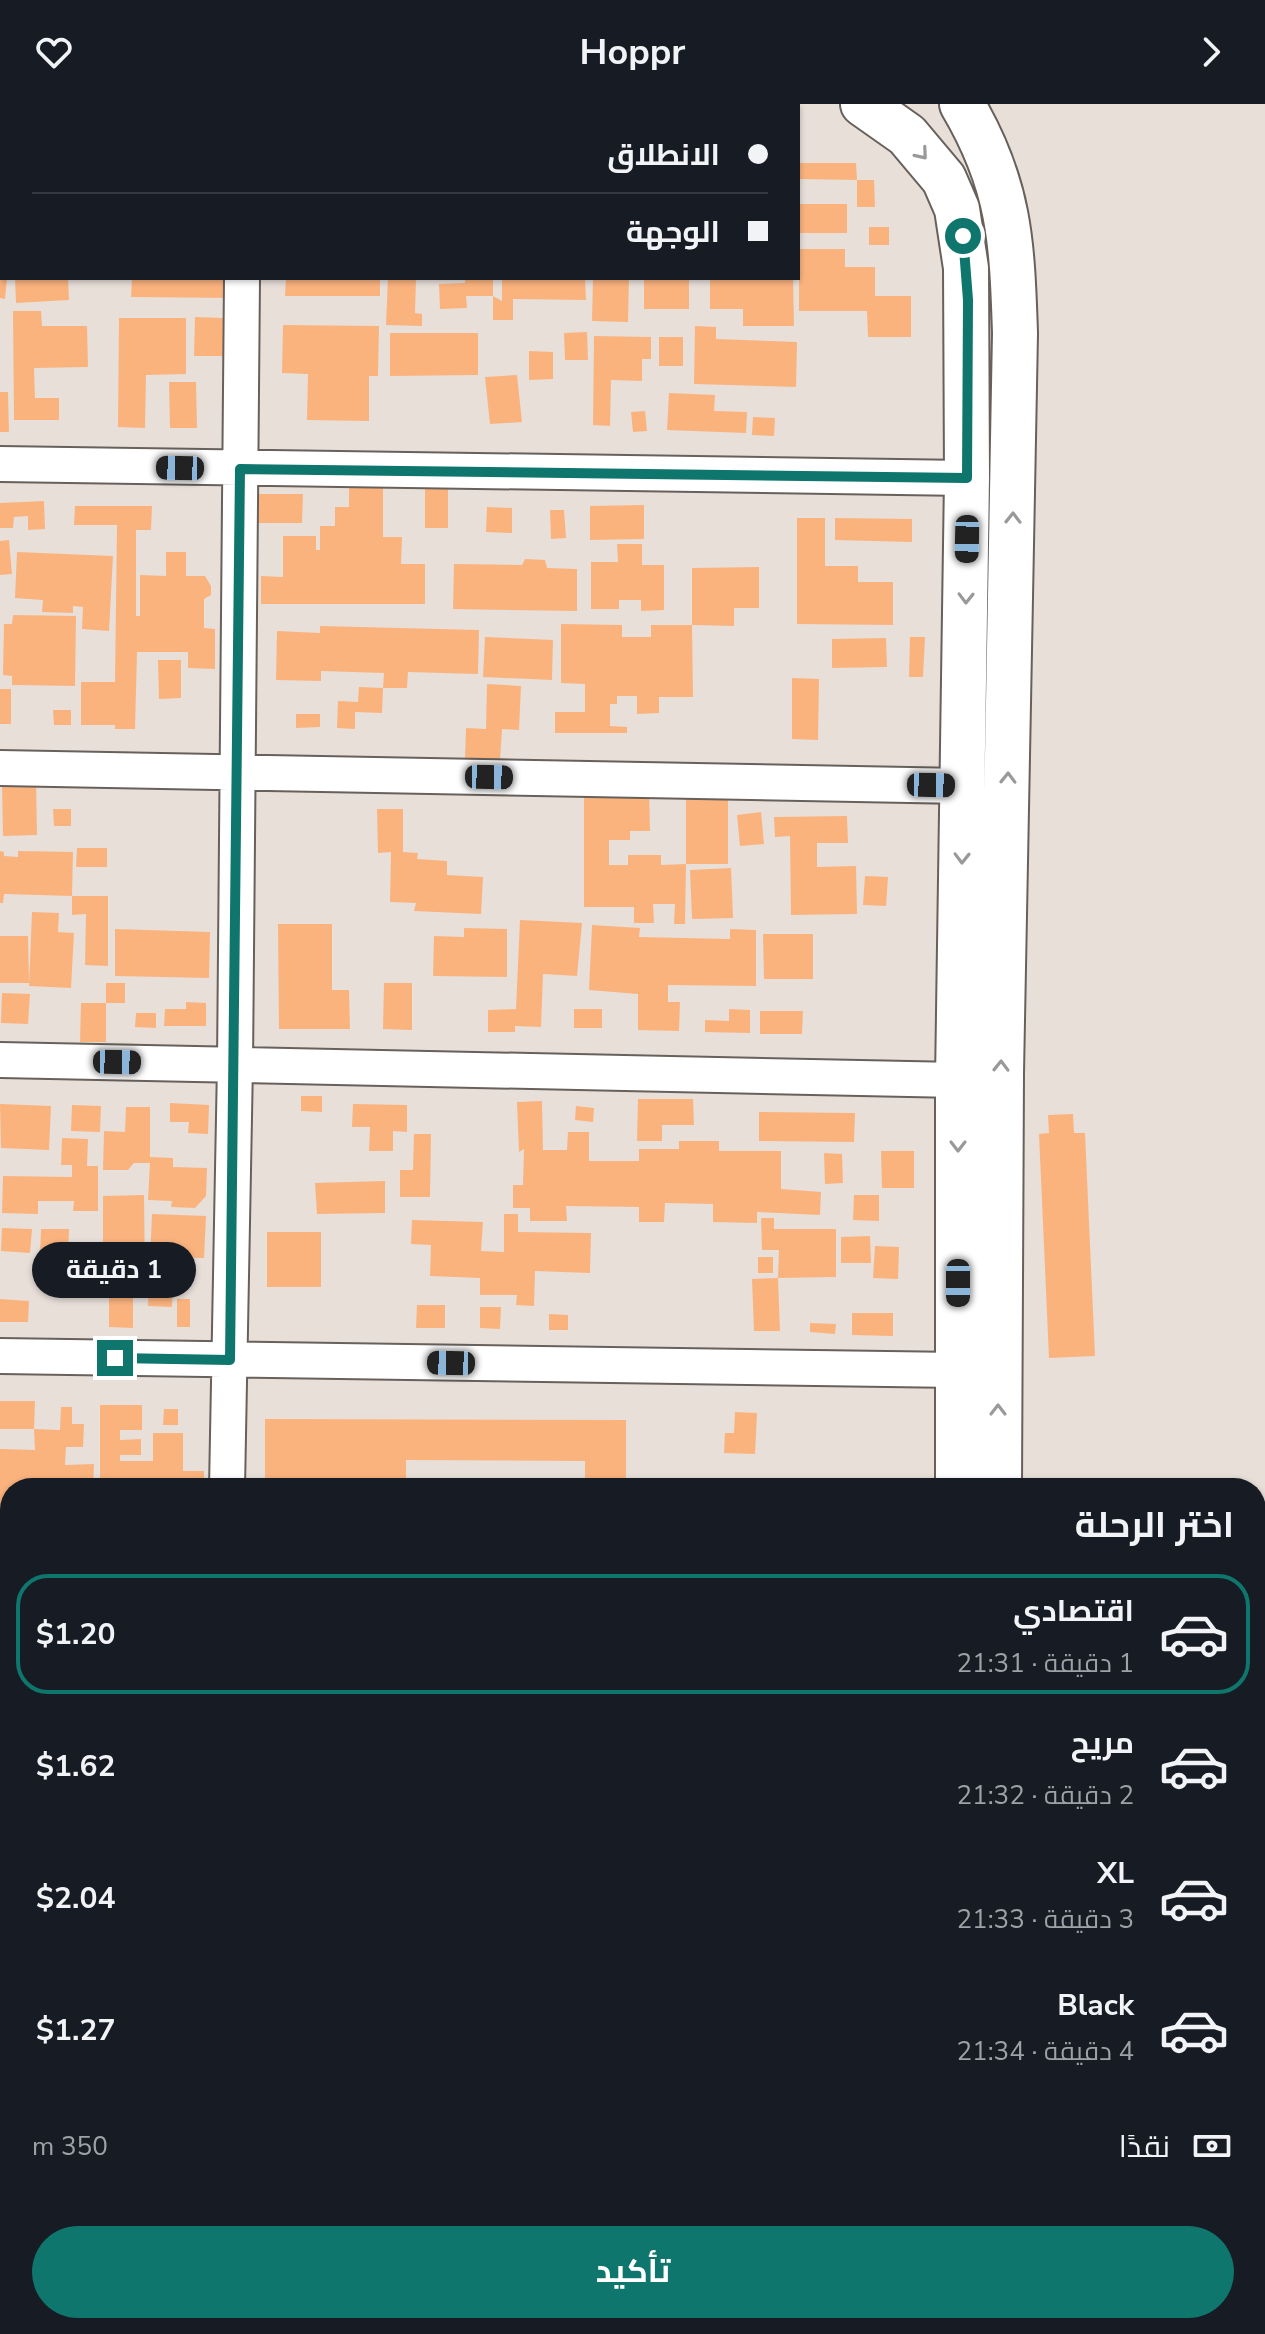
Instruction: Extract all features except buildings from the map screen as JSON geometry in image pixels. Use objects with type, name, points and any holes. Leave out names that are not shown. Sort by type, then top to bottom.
[{"type":"main road","points":[[863,104],[907,135],[944,179],[957,209],[963,236],[968,300],[958,1080],[958,1478]]},
{"type":"main road","points":[[962,104],[980,134],[995,170],[1005,207],[1012,251],[1015,333],[1001,1073],[999,1478]]},
{"type":"street","points":[[227,1478],[235,1064],[242,280]]},
{"type":"street","points":[[0,464],[967,478]]},
{"type":"street","points":[[0,768],[963,786]]},
{"type":"street","points":[[0,1060],[958,1080]]},
{"type":"street","points":[[0,1356],[958,1370]]},
{"type":"route","points":[[115,1358],[230,1360],[240,469],[967,478],[968,300],[963,236]]}]
